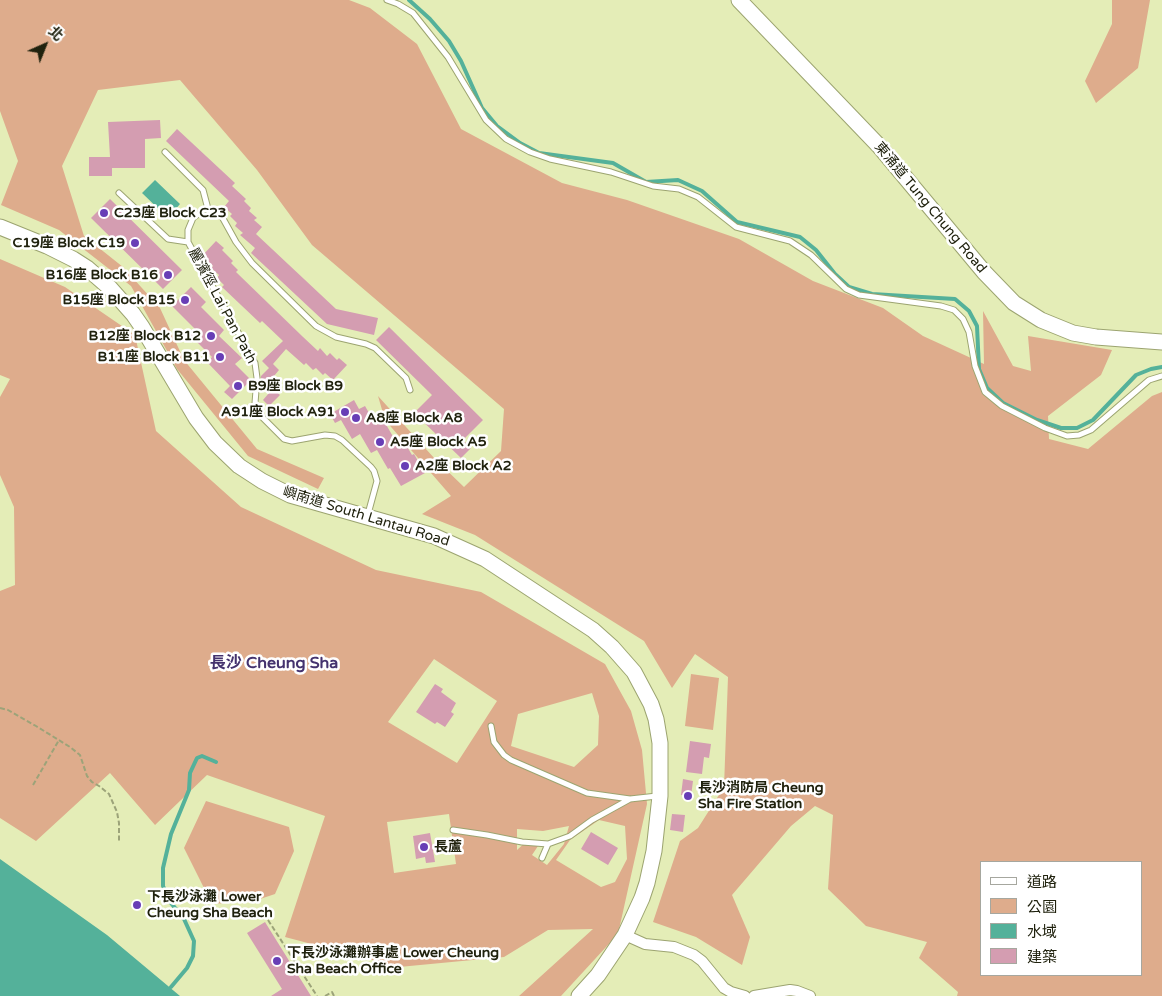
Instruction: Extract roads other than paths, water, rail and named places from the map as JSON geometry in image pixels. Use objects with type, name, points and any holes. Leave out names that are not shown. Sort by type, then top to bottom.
[{"type":"main road","name":"東涌道 Tung Chung Road","points":[[738,0],[879,146],[1002,292],[1014,303],[1030,314],[1061,329],[1096,337],[1162,342]]},
{"type":"main road","name":"嶼南道 South Lantau Road","points":[[0,227],[73,259],[87,268],[110,288],[138,321],[186,403],[206,432],[239,466],[262,481],[290,494],[434,536],[486,559],[578,619],[612,647],[624,660],[640,682],[651,704],[660,743],[660,796],[654,851],[647,883],[636,914],[625,935],[598,975],[579,996]]},
{"type":"street","points":[[625,935],[646,944],[674,947],[694,955],[702,961],[722,992],[731,992],[745,996]]},
{"type":"street","points":[[754,996],[790,990],[810,996]]},
{"type":"lane","points":[[387,0],[413,13],[448,57],[486,120],[506,139],[530,152],[550,159],[611,172],[653,186],[679,189],[698,197],[736,227],[790,241],[811,255],[846,289],[859,295],[941,306],[954,310],[963,320],[969,332],[975,366],[986,392],[1002,406],[1045,428],[1068,436],[1079,435],[1091,430],[1149,380],[1162,376]]},
{"type":"lane","points":[[165,152],[204,190],[208,209],[221,215],[243,253],[316,326],[336,337],[375,348],[406,378],[410,390]]},
{"type":"lane","points":[[119,193],[168,239],[188,242]]},
{"type":"lane","name":"麗濱徑 Lai Pan Path","points":[[208,209],[200,211],[193,218],[188,230],[188,242],[252,356],[256,371],[255,403],[258,412],[284,439],[292,441],[325,435],[335,436],[371,466],[377,481],[367,517]]},
{"type":"lane","points":[[491,726],[494,742],[498,749],[511,760],[587,793],[630,799],[660,796]]},
{"type":"lane","points":[[453,830],[522,842],[548,844],[570,836],[592,820],[630,799]]},
{"type":"lane","points":[[542,858],[548,844]]},
{"type":"water","points":[[155,180],[180,204],[168,218],[142,193]]},
{"type":"water","points":[[0,859],[107,935],[180,996],[0,996]]},
{"type":"waterway","points":[[409,0],[430,19],[449,41],[461,61],[482,108],[497,126],[520,143],[539,153],[613,163],[646,182],[678,180],[702,191],[737,222],[800,237],[816,250],[835,274],[849,287],[872,294],[955,299],[969,311],[977,326],[979,369],[987,388],[1003,403],[1037,420],[1061,428],[1077,428],[1093,420],[1136,375],[1162,367]]},
{"type":"waterway","points":[[171,987],[187,968],[193,956],[194,941],[184,919],[171,903],[163,886],[163,868],[171,834],[189,790],[190,773],[197,758],[202,756],[216,762]]},
{"type":"place","name":"C23座 Block C23","points":[[104,213]]},
{"type":"place","name":"C19座 Block C19","points":[[135,243]]},
{"type":"place","name":"B16座 Block B16","points":[[168,275]]},
{"type":"place","name":"B15座 Block B15","points":[[185,300]]},
{"type":"place","name":"B12座 Block B12","points":[[211,336]]},
{"type":"place","name":"B11座 Block B11","points":[[220,357]]},
{"type":"place","name":"B9座 Block B9","points":[[238,386]]},
{"type":"place","name":"A91座 Block A91","points":[[345,412]]},
{"type":"place","name":"A8座 Block A8","points":[[356,418]]},
{"type":"place","name":"A5座 Block A5","points":[[380,442]]},
{"type":"place","name":"A2座 Block A2","points":[[405,466]]},
{"type":"place","name":"長沙消防局 Cheung Sha Fire Station","points":[[688,796]]},
{"type":"place","name":"長蘆","points":[[424,847]]},
{"type":"place","name":"下長沙泳灘 Lower Cheung Sha Beach","points":[[137,905]]},
{"type":"place","name":"下長沙泳灘辦事處 Lower Cheung Sha Beach Office","points":[[277,961]]},
{"type":"district","name":"長沙 Cheung Sha","points":[[274,664]]}]
